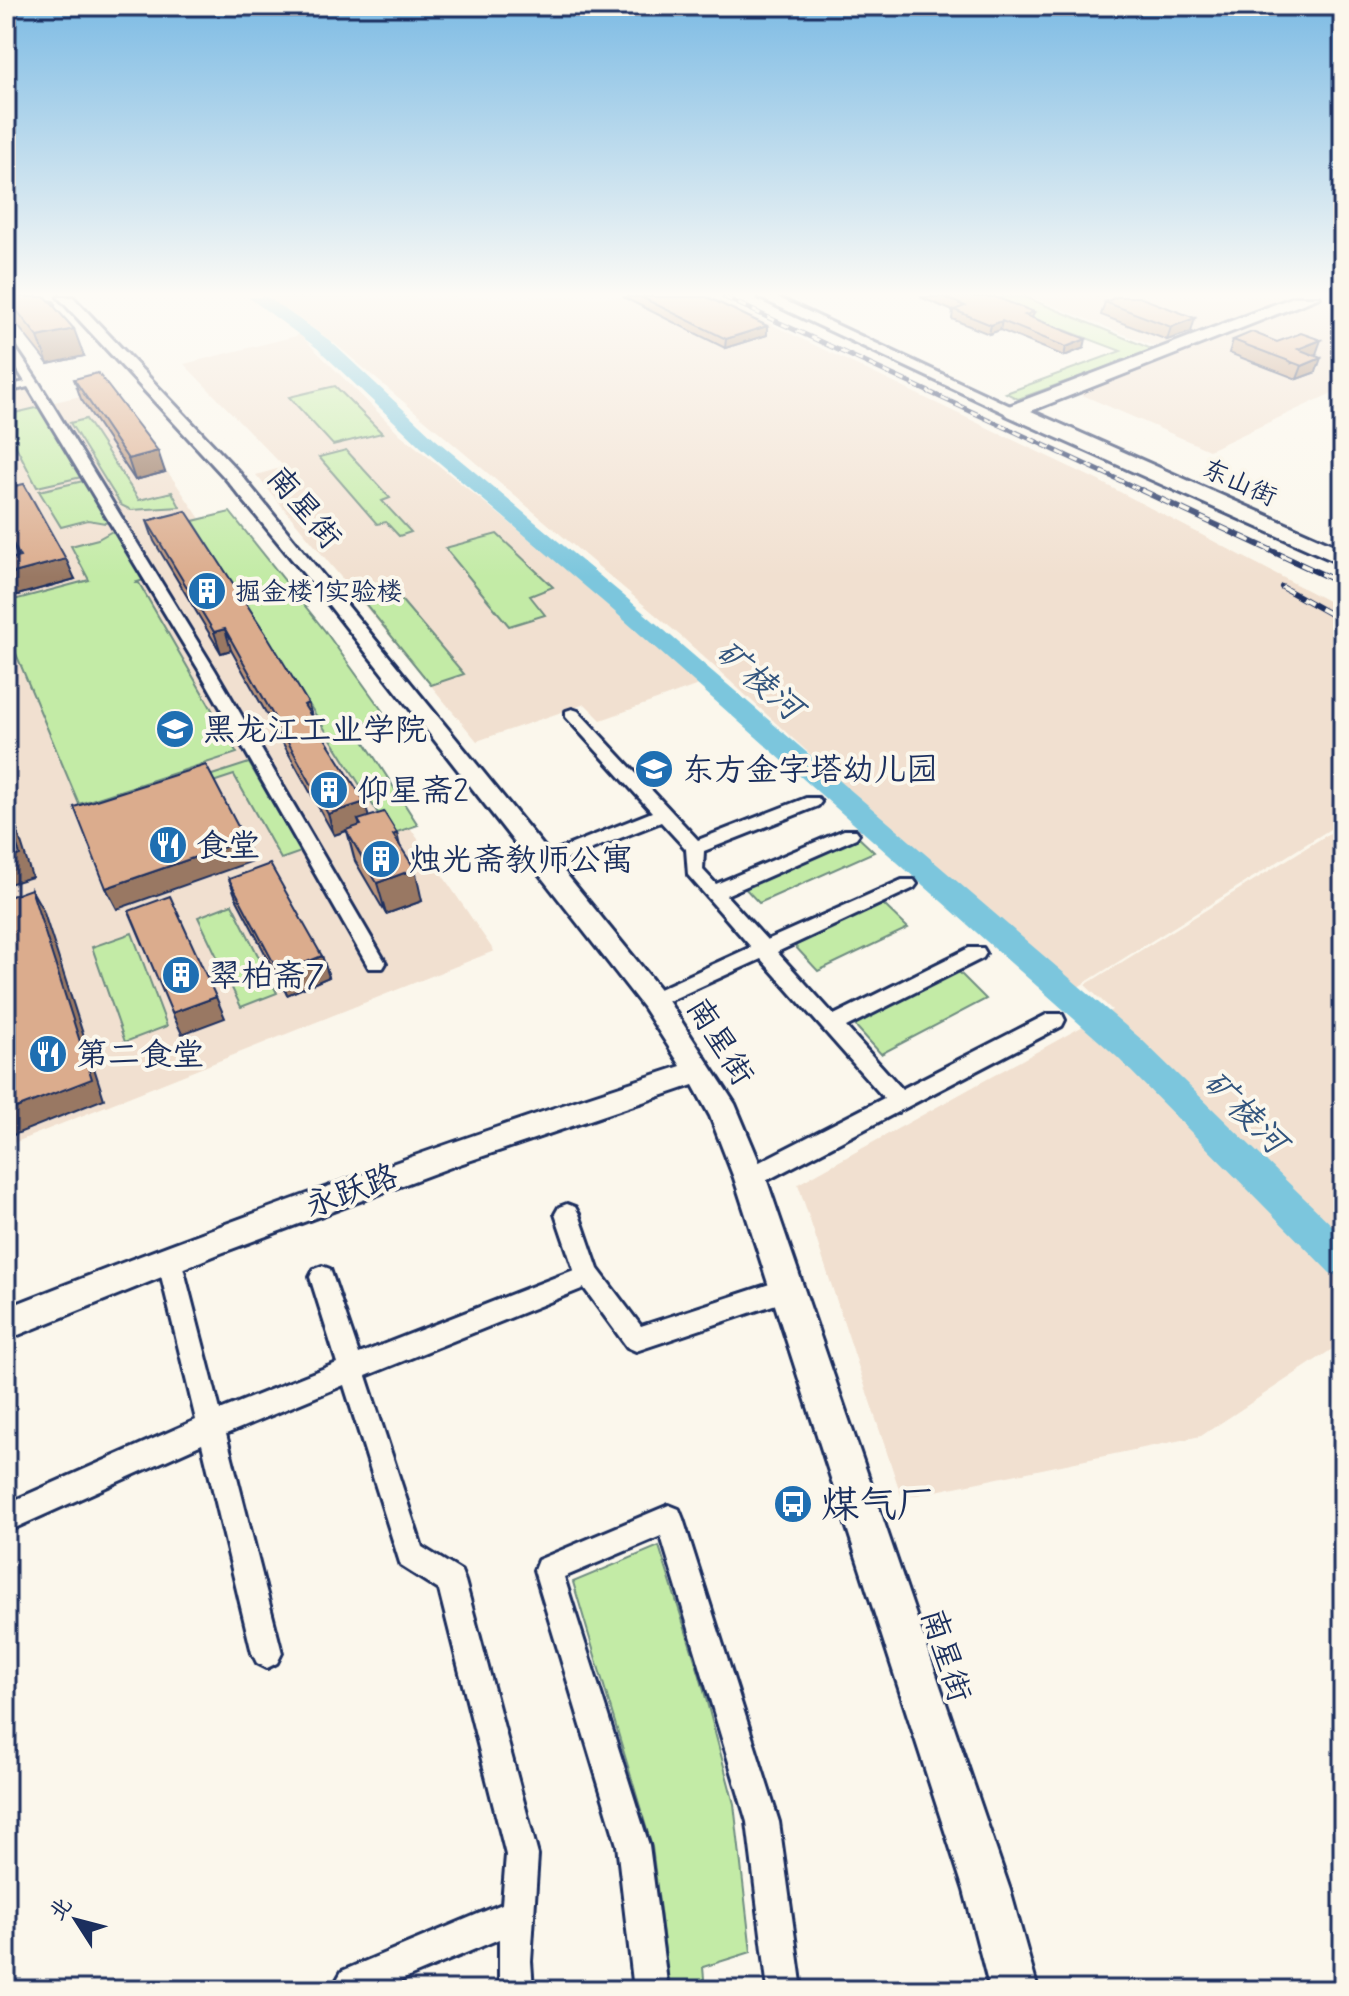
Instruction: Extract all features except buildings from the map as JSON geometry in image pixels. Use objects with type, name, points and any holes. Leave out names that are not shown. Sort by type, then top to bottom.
[{"type":"highway","points":[[1013,411],[1068,390]]},
{"type":"highway","name":"东山街","points":[[1013,411],[1343,558]]},
{"type":"street","points":[[38,390],[257,755],[376,963]]},
{"type":"street","name":"南星街","points":[[152,390],[232,475],[325,587],[653,1000],[724,1113],[788,1289],[987,1890],[1014,1990]]},
{"type":"street","name":"东山街","points":[[968,390],[1013,411]]},
{"type":"street","points":[[572,714],[695,848],[694,871],[900,1102]]},
{"type":"street","points":[[695,848],[812,802]]},
{"type":"street","points":[[543,862],[664,814]]},
{"type":"street","points":[[713,893],[850,834]]},
{"type":"street","points":[[653,1000],[908,884]]},
{"type":"street","points":[[832,1025],[976,953]]},
{"type":"street","points":[[750,1178],[1055,1020]]},
{"type":"street","name":"永跃路","points":[[6,1324],[169,1259],[443,1157],[700,1071]]},
{"type":"street","points":[[567,1214],[589,1276],[636,1339],[788,1289]]},
{"type":"street","points":[[169,1259],[267,1653]]},
{"type":"street","points":[[6,1518],[210,1427],[559,1285],[589,1276]]},
{"type":"street","points":[[322,1277],[411,1556],[451,1581],[522,1855],[514,1961],[516,1990]]},
{"type":"street","points":[[651,1990],[633,1845],[548,1570],[669,1519],[763,1822],[785,1990]]},
{"type":"street","points":[[348,1990],[354,1983],[518,1914]]},
{"type":"shaded area","name":"黑龙江工业学院","points":[[6,390],[28,390],[37,406],[107,390],[175,482],[494,951],[6,1146]]},
{"type":"shaded area","points":[[209,390],[356,390],[401,435],[704,683],[601,720],[585,704],[477,741],[256,475],[284,467]]},
{"type":"shaded area","points":[[390,390],[909,390],[1097,480],[1343,609],[1343,821],[1070,992],[683,638]]},
{"type":"shaded area","points":[[1090,390],[1338,390],[1209,450],[1080,394]]},
{"type":"shaded area","points":[[1343,825],[1343,1342],[1201,1436],[902,1498],[798,1184],[1112,1010],[1085,985]]},
{"type":"green space","points":[[318,390],[339,390],[382,433],[333,445],[289,397]]},
{"type":"green space","points":[[1014,390],[1043,390],[1018,399],[1006,393]]},
{"type":"green space","points":[[45,406],[86,476],[37,487],[6,427],[6,415]]},
{"type":"green space","points":[[86,419],[139,500],[172,492],[180,507],[131,510],[121,505],[70,423]]},
{"type":"green space","points":[[346,450],[390,498],[382,501],[411,532],[399,536],[386,522],[377,524],[319,457]]},
{"type":"green space","points":[[88,480],[113,521],[88,520],[61,527],[39,491]]},
{"type":"green space","points":[[230,512],[325,631],[386,716],[355,727],[418,825],[391,834],[193,521]]},
{"type":"green space","points":[[116,529],[147,579],[134,583],[139,583],[237,753],[79,804],[6,630],[6,602],[89,580],[71,546],[98,539]]},
{"type":"green space","points":[[497,534],[553,587],[530,596],[545,615],[509,626],[445,548]]},
{"type":"green space","points":[[386,582],[464,674],[431,685],[355,591]]},
{"type":"green space","points":[[249,763],[301,852],[281,859],[234,775],[82,825],[79,818]]},
{"type":"green space","points":[[856,835],[874,852],[759,903],[742,885]]},
{"type":"green space","points":[[882,903],[908,928],[818,971],[793,944]]},
{"type":"green space","points":[[232,904],[277,993],[241,1007],[198,917]]},
{"type":"green space","points":[[132,933],[167,1026],[125,1042],[92,947]]},
{"type":"green space","points":[[956,969],[986,999],[881,1054],[852,1022]]},
{"type":"green space","points":[[659,1546],[700,1676],[734,1804],[751,1952],[703,1967],[705,1990],[670,1990],[652,1847],[573,1582]]},
{"type":"waterway","name":"矿棱河","points":[[372,390],[428,443],[615,600],[1129,1048],[1343,1261]]},
{"type":"railway","points":[[925,390],[1145,492]]},
{"type":"railway","points":[[1141,490],[1343,584]]},
{"type":"railway","points":[[1282,587],[1343,621]]},
{"type":"place","name":"掘金楼1实验楼","points":[[207,591]]},
{"type":"place","name":"黑龙江工业学院","points":[[175,729]]},
{"type":"place","name":"东方金字塔幼儿园","points":[[654,769]]},
{"type":"place","name":"仰星斋2","points":[[329,790]]},
{"type":"place","name":"食堂","points":[[168,845]]},
{"type":"place","name":"烛光斋教师公寓","points":[[381,859]]},
{"type":"place","name":"翠柏斋7","points":[[181,975]]},
{"type":"place","name":"第二食堂","points":[[48,1054]]},
{"type":"place","name":"煤气厂","points":[[793,1504]]}]
